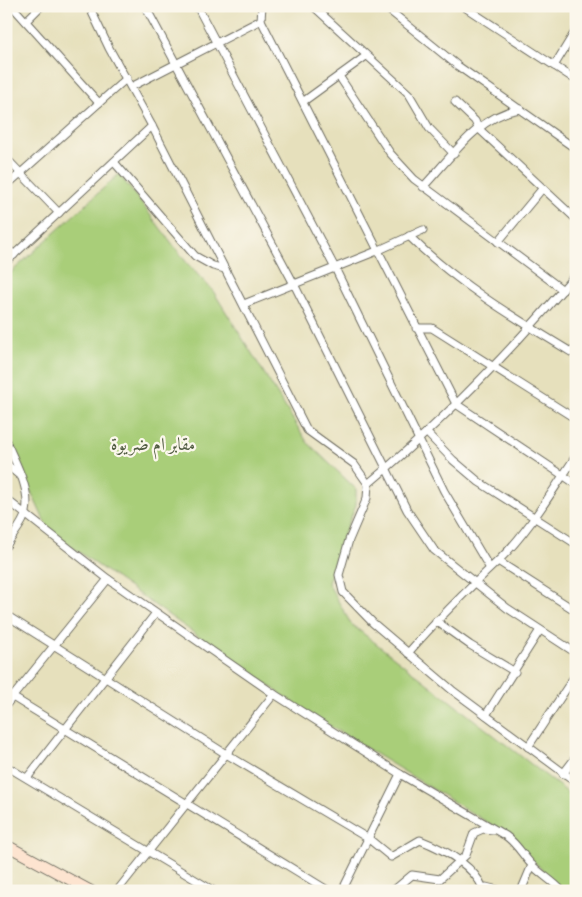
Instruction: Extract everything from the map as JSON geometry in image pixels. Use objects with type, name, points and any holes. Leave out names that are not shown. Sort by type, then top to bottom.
[{"type":"street","points":[[12,6],[99,103]]},
{"type":"street","points":[[26,21],[41,6]]},
{"type":"street","points":[[89,6],[109,48],[127,78],[244,304],[307,430],[354,464],[368,484],[367,498],[347,547],[339,575],[339,582],[350,601],[408,653],[486,716],[576,782]]},
{"type":"street","points":[[145,6],[294,284],[407,510],[425,539],[434,550],[474,583],[576,653]]},
{"type":"street","points":[[197,6],[335,268],[448,499],[489,567]]},
{"type":"street","points":[[262,6],[261,20],[304,101],[377,251],[456,404],[576,484]]},
{"type":"street","points":[[313,6],[409,94],[428,128],[454,154]]},
{"type":"street","points":[[384,6],[458,66],[576,149]]},
{"type":"street","points":[[463,6],[576,80]]},
{"type":"street","points":[[131,87],[261,20]]},
{"type":"street","points":[[554,66],[576,30]]},
{"type":"street","points":[[304,101],[366,56]]},
{"type":"street","points":[[339,76],[390,152],[423,187],[563,290]]},
{"type":"street","points":[[6,186],[127,78]]},
{"type":"street","points":[[455,102],[475,121],[478,128],[576,219]]},
{"type":"street","points":[[423,187],[478,128],[507,111],[520,109]]},
{"type":"street","points":[[6,262],[152,126]]},
{"type":"street","points":[[6,158],[59,214]]},
{"type":"street","points":[[114,162],[195,256],[225,270]]},
{"type":"street","points":[[498,242],[542,189]]},
{"type":"street","points":[[244,304],[377,251],[422,230]]},
{"type":"street","points":[[409,236],[436,262],[531,327],[576,355]]},
{"type":"street","points":[[6,247],[14,255]]},
{"type":"street","points":[[368,484],[420,440],[456,404],[490,366],[531,327],[576,274]]},
{"type":"street","points":[[416,328],[432,328],[576,419]]},
{"type":"street","points":[[427,433],[476,480],[576,544]]},
{"type":"street","points":[[6,441],[22,478],[26,495],[26,513],[6,546]]},
{"type":"street","points":[[408,653],[436,621],[489,567],[498,561],[535,516],[576,456]]},
{"type":"street","points":[[6,464],[22,478]]},
{"type":"street","points":[[6,499],[156,613],[274,694],[400,774],[516,844],[532,865],[552,880],[562,891]]},
{"type":"street","points":[[498,561],[576,611]]},
{"type":"street","points":[[6,705],[9,695],[56,646],[108,578]]},
{"type":"street","points":[[27,778],[156,613]]},
{"type":"street","points":[[6,615],[226,754],[369,839],[391,857],[420,840],[458,861],[477,875],[481,889],[502,891]]},
{"type":"street","points":[[436,621],[470,645],[515,672]]},
{"type":"street","points":[[486,716],[540,630]]},
{"type":"street","points":[[528,747],[576,674]]},
{"type":"street","points":[[116,891],[150,852],[185,804],[274,694]]},
{"type":"street","points":[[9,695],[329,891]]},
{"type":"street","points":[[564,774],[576,757]]},
{"type":"street","points":[[6,766],[214,891]]},
{"type":"street","points":[[342,891],[400,774]]},
{"type":"street","points":[[393,891],[412,875],[440,879],[466,855],[474,833],[483,829],[498,832]]},
{"type":"street","points":[[6,845],[91,891]]},
{"type":"street","points":[[521,891],[532,865]]},
{"type":"green space","name":"مقابر ام ضريوة","points":[[119,174],[187,263],[213,291],[307,442],[356,489],[356,505],[340,544],[328,583],[351,624],[576,799],[576,891],[563,891],[508,835],[302,709],[49,531],[6,437],[6,277]]}]
